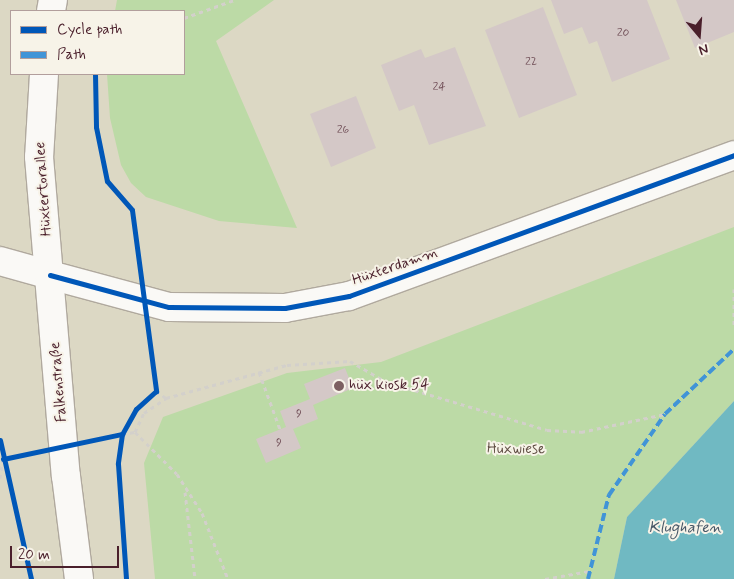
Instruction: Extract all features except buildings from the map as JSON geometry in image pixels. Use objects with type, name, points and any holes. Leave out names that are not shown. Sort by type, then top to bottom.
[{"type":"main road","name":"Hüxtertorallee","points":[[44,75],[39,157],[50,275]]},
{"type":"main road","name":"Hüxterdamm","points":[[0,261],[169,307],[285,308],[349,296],[734,155]]},
{"type":"main road","name":"Falkenstraße","points":[[50,275],[79,579]]},
{"type":"path","points":[[185,18],[234,0]]},
{"type":"path","points":[[734,289],[734,325]]},
{"type":"path","points":[[135,432],[144,413],[166,398],[287,365],[350,361],[384,381],[547,430],[581,432],[664,414]]},
{"type":"path","points":[[258,372],[280,429]]},
{"type":"path","points":[[150,397],[156,391],[156,382]]},
{"type":"path","points":[[156,391],[166,398]]},
{"type":"path","points":[[136,409],[143,403]]},
{"type":"path","points":[[121,441],[122,434],[127,425]]},
{"type":"path","points":[[122,434],[135,432]]},
{"type":"path","points":[[135,432],[177,474],[185,491],[202,513],[228,579]]},
{"type":"path","points":[[2,449],[8,477]]},
{"type":"path","points":[[0,478],[3,459]]},
{"type":"path","points":[[185,491],[195,579]]},
{"type":"path","points":[[545,579],[589,571]]},
{"type":"green space","points":[[117,0],[274,0],[216,41],[297,228],[219,221],[146,197],[131,183],[121,165],[110,118],[107,75],[185,75],[185,10],[115,10]]},
{"type":"green space","name":"Hüxwiese","points":[[734,227],[734,401],[627,517],[614,579],[155,579],[144,463],[163,417],[287,373],[381,362]]},
{"type":"water","name":"Klughafen","points":[[734,401],[734,579],[614,579],[627,517]]},
{"type":"pier","points":[[0,0],[116,0],[115,6],[98,10],[10,10],[10,34],[0,37]]},
{"type":"marked path","points":[[588,579],[609,495],[665,414],[734,349]]},
{"type":"cycle path","points":[[95,75],[96,127],[107,181],[132,210],[156,391],[136,409],[122,434],[118,464],[126,579]]},
{"type":"cycle path","points":[[50,275],[169,307],[285,308],[349,296],[734,155]]},
{"type":"cycle path","points":[[3,459],[122,434]]},
{"type":"cycle path","points":[[0,440],[31,579]]},
{"type":"place","name":"hüx kiosk 54","points":[[339,386]]}]
